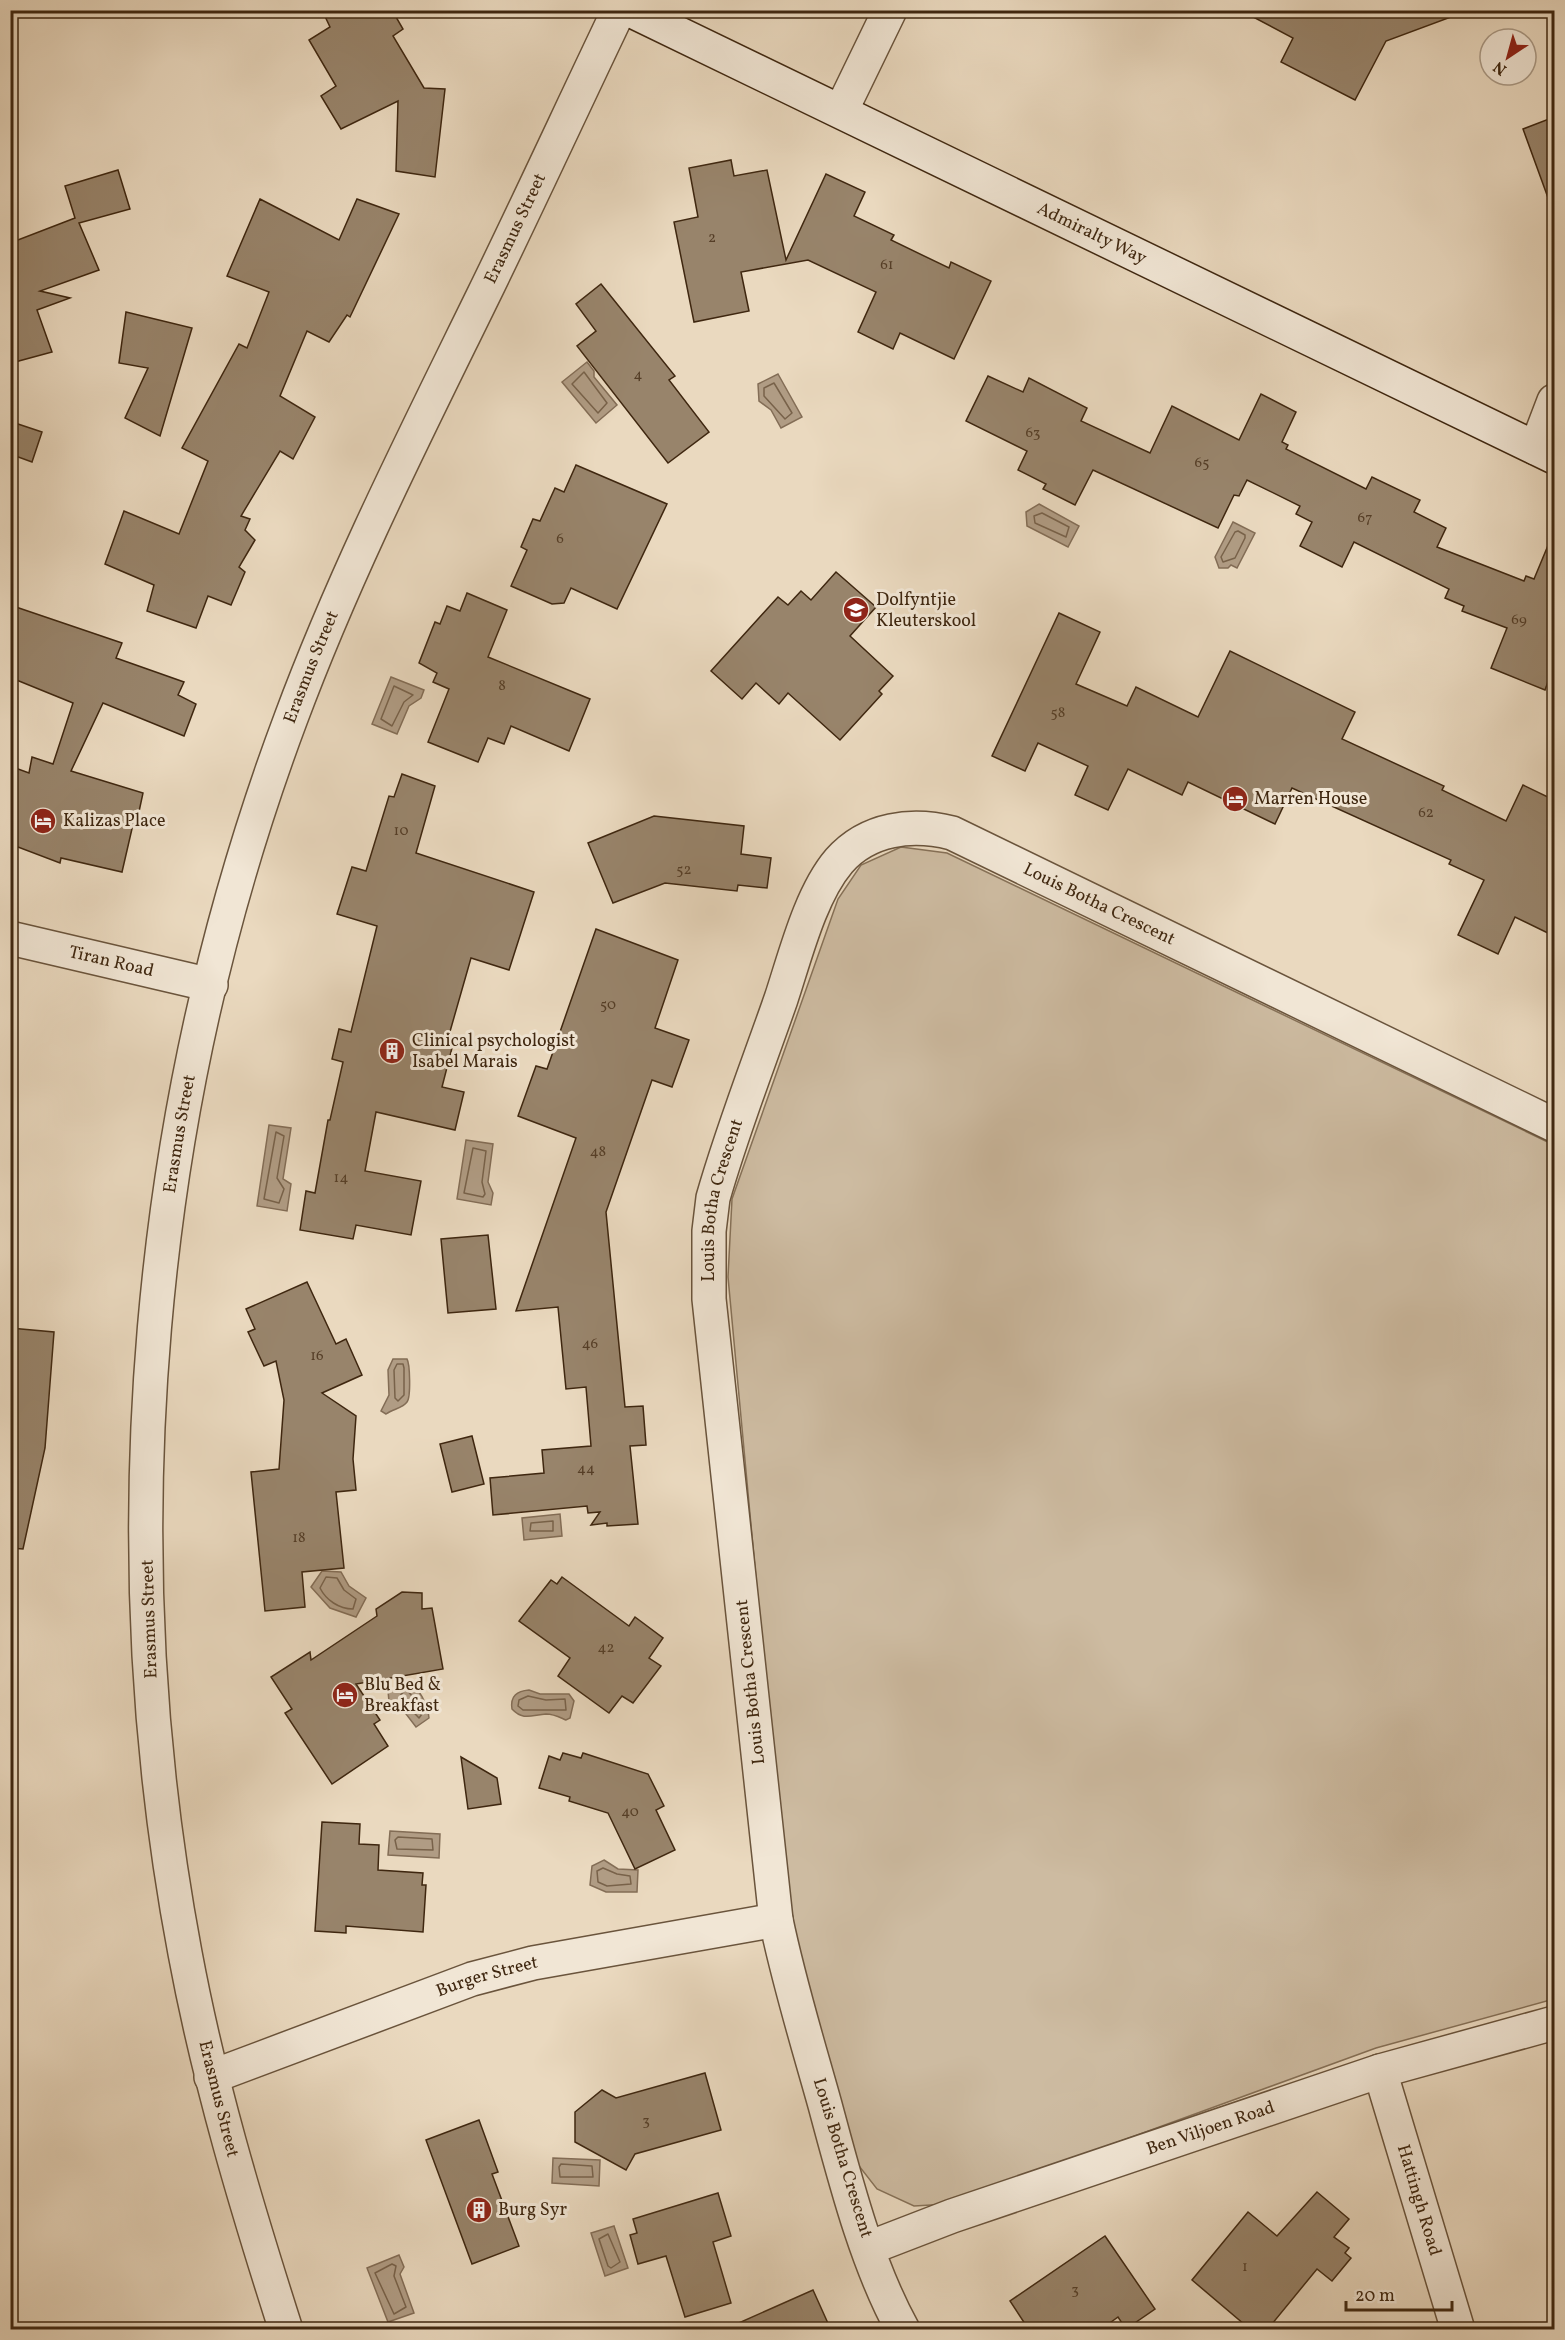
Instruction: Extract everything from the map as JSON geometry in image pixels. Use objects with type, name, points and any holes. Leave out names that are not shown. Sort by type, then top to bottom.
[{"type":"street","name":"Erasmus Street","points":[[286,2330],[246,2207],[211,2077],[183,1946],[163,1814],[150,1652],[146,1465],[157,1294],[166,1212],[187,1089],[211,985],[239,874],[269,780],[346,578],[619,10]]},
{"type":"street","name":"Admiralty Way","points":[[630,10],[1545,453]]},
{"type":"street","points":[[841,111],[890,10]]},
{"type":"street","points":[[1545,453],[1554,402]]},
{"type":"street","name":"Louis Botha Crescent","points":[[903,2330],[869,2248],[844,2174],[785,1965],[776,1920],[709,1299],[709,1231],[720,1173],[802,938],[828,877],[840,860],[857,844],[884,832],[906,826],[952,833],[1554,1125]]},
{"type":"street","name":"Tiran Road","points":[[10,939],[211,985]]},
{"type":"street","name":"Burger Street","points":[[211,2077],[472,1979],[533,1963],[776,1920]]},
{"type":"street","name":"Ben Viljoen Road","points":[[869,2248],[952,2216],[1380,2071],[1554,2023]]},
{"type":"street","name":"Hattingh Road","points":[[1380,2071],[1458,2330]]},
{"type":"shaded area","points":[[901,847],[947,853],[1554,1145],[1554,1999],[1376,2048],[948,2204],[914,2206],[877,2189],[852,2157],[788,1924],[728,1277],[732,1199],[838,899],[861,865]]},
{"type":"water","points":[[587,362],[594,371],[594,377],[617,405],[596,423],[562,382]]},
{"type":"water","points":[[778,374],[802,417],[781,428],[771,410],[759,401],[758,384]]},
{"type":"water","points":[[1039,504],[1079,526],[1068,547],[1027,526],[1026,512]]},
{"type":"water","points":[[1233,522],[1255,533],[1237,568],[1231,565],[1228,568],[1219,568],[1215,557]]},
{"type":"water","points":[[391,677],[424,690],[421,698],[409,706],[397,734],[372,724]]},
{"type":"water","points":[[269,1125],[291,1128],[283,1179],[291,1184],[287,1211],[257,1206]]},
{"type":"water","points":[[466,1140],[493,1144],[488,1182],[493,1193],[491,1205],[457,1199]]},
{"type":"water","points":[[393,1359],[407,1359],[409,1394],[405,1404],[386,1414],[381,1411],[389,1395],[388,1370]]},
{"type":"water","points":[[560,1514],[562,1536],[524,1540],[522,1518]]},
{"type":"water","points":[[322,1571],[341,1572],[349,1586],[366,1598],[356,1617],[330,1608],[311,1587]]},
{"type":"water","points":[[406,1681],[419,1691],[428,1713],[429,1718],[416,1727],[400,1706],[389,1701],[388,1691],[398,1688]]},
{"type":"water","points":[[529,1690],[540,1694],[569,1694],[574,1701],[570,1718],[566,1720],[554,1715],[524,1716],[516,1713],[512,1709],[513,1698],[518,1693]]},
{"type":"water","points":[[390,1831],[440,1834],[439,1858],[388,1855]]},
{"type":"water","points":[[604,1860],[618,1869],[638,1870],[637,1892],[606,1892],[590,1885],[592,1866]]},
{"type":"water","points":[[553,2158],[600,2160],[599,2186],[552,2183]]},
{"type":"water","points":[[614,2226],[628,2268],[605,2276],[591,2233]]},
{"type":"water","points":[[399,2255],[404,2267],[400,2274],[414,2313],[388,2322],[367,2268]]},
{"type":"building","points":[[322,10],[392,10],[403,29],[393,36],[424,88],[445,89],[435,177],[396,171],[398,101],[341,129],[321,96],[336,86],[309,40],[330,27]]},
{"type":"building","points":[[1240,10],[1459,10],[1459,14],[1386,41],[1355,100],[1281,62],[1293,38]]},
{"type":"building","points":[[1554,117],[1554,206],[1551,206],[1523,129]]},
{"type":"building","points":[[731,160],[734,176],[767,170],[786,260],[826,174],[865,192],[854,216],[894,235],[891,240],[949,268],[951,262],[991,281],[954,359],[900,333],[893,349],[858,332],[876,292],[808,260],[741,272],[749,311],[694,322],[674,222],[698,217],[689,168]]},
{"type":"building","points":[[118,170],[130,209],[79,223],[99,270],[40,291],[70,298],[37,310],[52,352],[15,362],[10,342],[10,243],[75,218],[65,186]]},
{"type":"building","points":[[260,199],[339,240],[357,199],[399,214],[350,317],[347,315],[329,342],[307,331],[280,396],[315,417],[293,459],[280,451],[241,516],[250,519],[245,530],[255,540],[239,567],[245,572],[231,605],[208,596],[196,628],[147,611],[154,585],[105,564],[124,511],[179,534],[208,461],[182,448],[239,344],[247,348],[269,292],[227,276]]},
{"type":"building","points":[[601,284],[675,376],[669,380],[709,432],[668,463],[577,346],[596,331],[576,304]]},
{"type":"building","points":[[126,312],[192,328],[160,436],[125,418],[148,368],[119,363]]},
{"type":"building","points":[[988,376],[1023,392],[1029,378],[1087,408],[1081,421],[1150,453],[1172,406],[1239,440],[1261,394],[1296,412],[1282,442],[1288,445],[1286,449],[1366,489],[1372,477],[1420,500],[1414,512],[1446,528],[1437,547],[1524,581],[1526,576],[1534,579],[1554,531],[1554,665],[1545,690],[1491,668],[1507,628],[1462,611],[1464,606],[1445,598],[1449,589],[1354,542],[1342,567],[1300,546],[1312,522],[1296,514],[1300,506],[1247,480],[1239,496],[1234,495],[1218,528],[1093,470],[1075,505],[1043,489],[1046,484],[1018,470],[1027,451],[966,421]]},
{"type":"building","points":[[15,423],[42,432],[32,462],[10,454],[10,438]]},
{"type":"building","points":[[576,465],[667,504],[617,609],[571,588],[564,603],[552,604],[511,586],[527,550],[521,547],[533,519],[540,521],[555,488],[564,492]]},
{"type":"building","points":[[836,572],[876,607],[850,636],[893,676],[879,691],[882,694],[840,740],[788,693],[779,704],[756,683],[742,699],[711,671],[778,597],[788,605],[801,591],[811,600]]},
{"type":"building","points":[[467,593],[507,610],[488,657],[590,699],[569,751],[511,726],[504,744],[488,738],[478,762],[428,742],[449,689],[433,682],[437,673],[419,663],[435,622],[440,624],[447,606],[460,611]]},
{"type":"building","points":[[10,605],[122,643],[116,658],[184,682],[178,695],[196,704],[184,736],[103,703],[71,771],[143,793],[122,872],[61,858],[60,863],[10,844],[10,766],[29,773],[32,757],[53,764],[73,703],[14,679],[16,668],[10,667]]},
{"type":"building","points":[[1059,613],[1100,632],[1076,684],[1127,706],[1136,687],[1198,717],[1230,651],[1355,712],[1342,739],[1444,786],[1442,790],[1506,821],[1523,785],[1554,800],[1554,936],[1515,917],[1498,954],[1458,935],[1484,880],[1449,864],[1451,860],[1292,788],[1275,824],[1188,782],[1182,795],[1128,769],[1108,810],[1075,795],[1088,766],[1038,743],[1025,771],[992,756]]},
{"type":"building","points":[[402,774],[435,786],[416,853],[534,892],[509,970],[471,958],[447,1042],[453,1044],[442,1087],[464,1092],[455,1130],[376,1112],[365,1171],[421,1181],[411,1235],[356,1225],[353,1239],[300,1230],[306,1191],[315,1193],[328,1120],[330,1120],[343,1062],[332,1059],[339,1029],[351,1032],[377,926],[337,914],[352,867],[366,871],[389,796],[394,797]]},
{"type":"building","points":[[654,816],[744,826],[741,854],[771,858],[767,888],[738,885],[737,891],[665,883],[613,903],[588,843]]},
{"type":"building","points":[[596,929],[678,960],[655,1028],[689,1040],[672,1087],[652,1080],[606,1212],[625,1407],[643,1406],[646,1445],[630,1446],[638,1524],[607,1526],[607,1523],[591,1525],[600,1512],[588,1513],[587,1506],[493,1515],[490,1478],[544,1473],[542,1450],[591,1446],[586,1387],[566,1389],[558,1307],[516,1311],[576,1138],[518,1116],[536,1066],[547,1069]]},
{"type":"building","points":[[488,1235],[496,1309],[448,1313],[441,1239]]},
{"type":"building","points":[[307,1282],[336,1344],[346,1339],[362,1375],[322,1393],[356,1416],[353,1459],[356,1490],[336,1492],[344,1568],[302,1572],[305,1607],[265,1611],[251,1472],[279,1469],[284,1400],[276,1361],[264,1366],[248,1332],[255,1329],[246,1309]]},
{"type":"building","points":[[10,1328],[54,1332],[45,1448],[23,1549],[10,1548]]},
{"type":"building","points":[[472,1436],[484,1484],[452,1492],[440,1444]]},
{"type":"building","points":[[562,1577],[629,1626],[635,1617],[663,1638],[649,1658],[661,1666],[633,1703],[622,1696],[609,1713],[558,1676],[570,1658],[519,1621],[551,1580],[557,1584]]},
{"type":"building","points":[[402,1592],[422,1593],[422,1609],[432,1608],[443,1669],[356,1684],[380,1720],[374,1724],[388,1746],[332,1784],[285,1713],[292,1709],[271,1677],[310,1652],[311,1660],[377,1616],[376,1609]]},
{"type":"building","points":[[563,1753],[581,1758],[583,1753],[648,1774],[664,1806],[656,1810],[675,1850],[635,1869],[608,1813],[569,1801],[570,1797],[539,1788],[549,1756],[560,1760]]},
{"type":"building","points":[[461,1757],[497,1778],[501,1804],[468,1809]]},
{"type":"building","points":[[322,1822],[360,1824],[359,1844],[379,1845],[378,1870],[423,1873],[422,1885],[426,1885],[423,1932],[346,1926],[346,1933],[315,1931]]},
{"type":"building","points":[[705,2073],[721,2130],[635,2154],[626,2170],[575,2142],[575,2112],[602,2090],[616,2098]]},
{"type":"building","name":"Burg Syr","points":[[479,2120],[498,2172],[492,2174],[519,2246],[472,2264],[426,2140]]},
{"type":"building","points":[[1317,2192],[1349,2219],[1334,2237],[1349,2248],[1345,2253],[1351,2258],[1332,2281],[1317,2269],[1267,2330],[1251,2330],[1192,2280],[1248,2212],[1277,2236]]},
{"type":"building","points":[[718,2193],[731,2236],[713,2242],[731,2303],[685,2317],[666,2256],[638,2264],[630,2235],[637,2233],[633,2219]]},
{"type":"building","points":[[1105,2236],[1155,2309],[1126,2329],[1118,2317],[1100,2330],[1029,2330],[1010,2301]]},
{"type":"building","points":[[813,2290],[831,2330],[723,2330]]},
{"type":"place","name":"Dolfyntjie Kleuterskool","points":[[856,610]]},
{"type":"place","name":"Marren House","points":[[1235,799]]},
{"type":"place","name":"Kalizas Place","points":[[43,821]]},
{"type":"place","name":"Clinical psychologist Isabel Marais","points":[[392,1051]]},
{"type":"place","name":"Blu Bed & Breakfast","points":[[345,1695]]},
{"type":"place","name":"Burg Syr","points":[[479,2210]]}]
